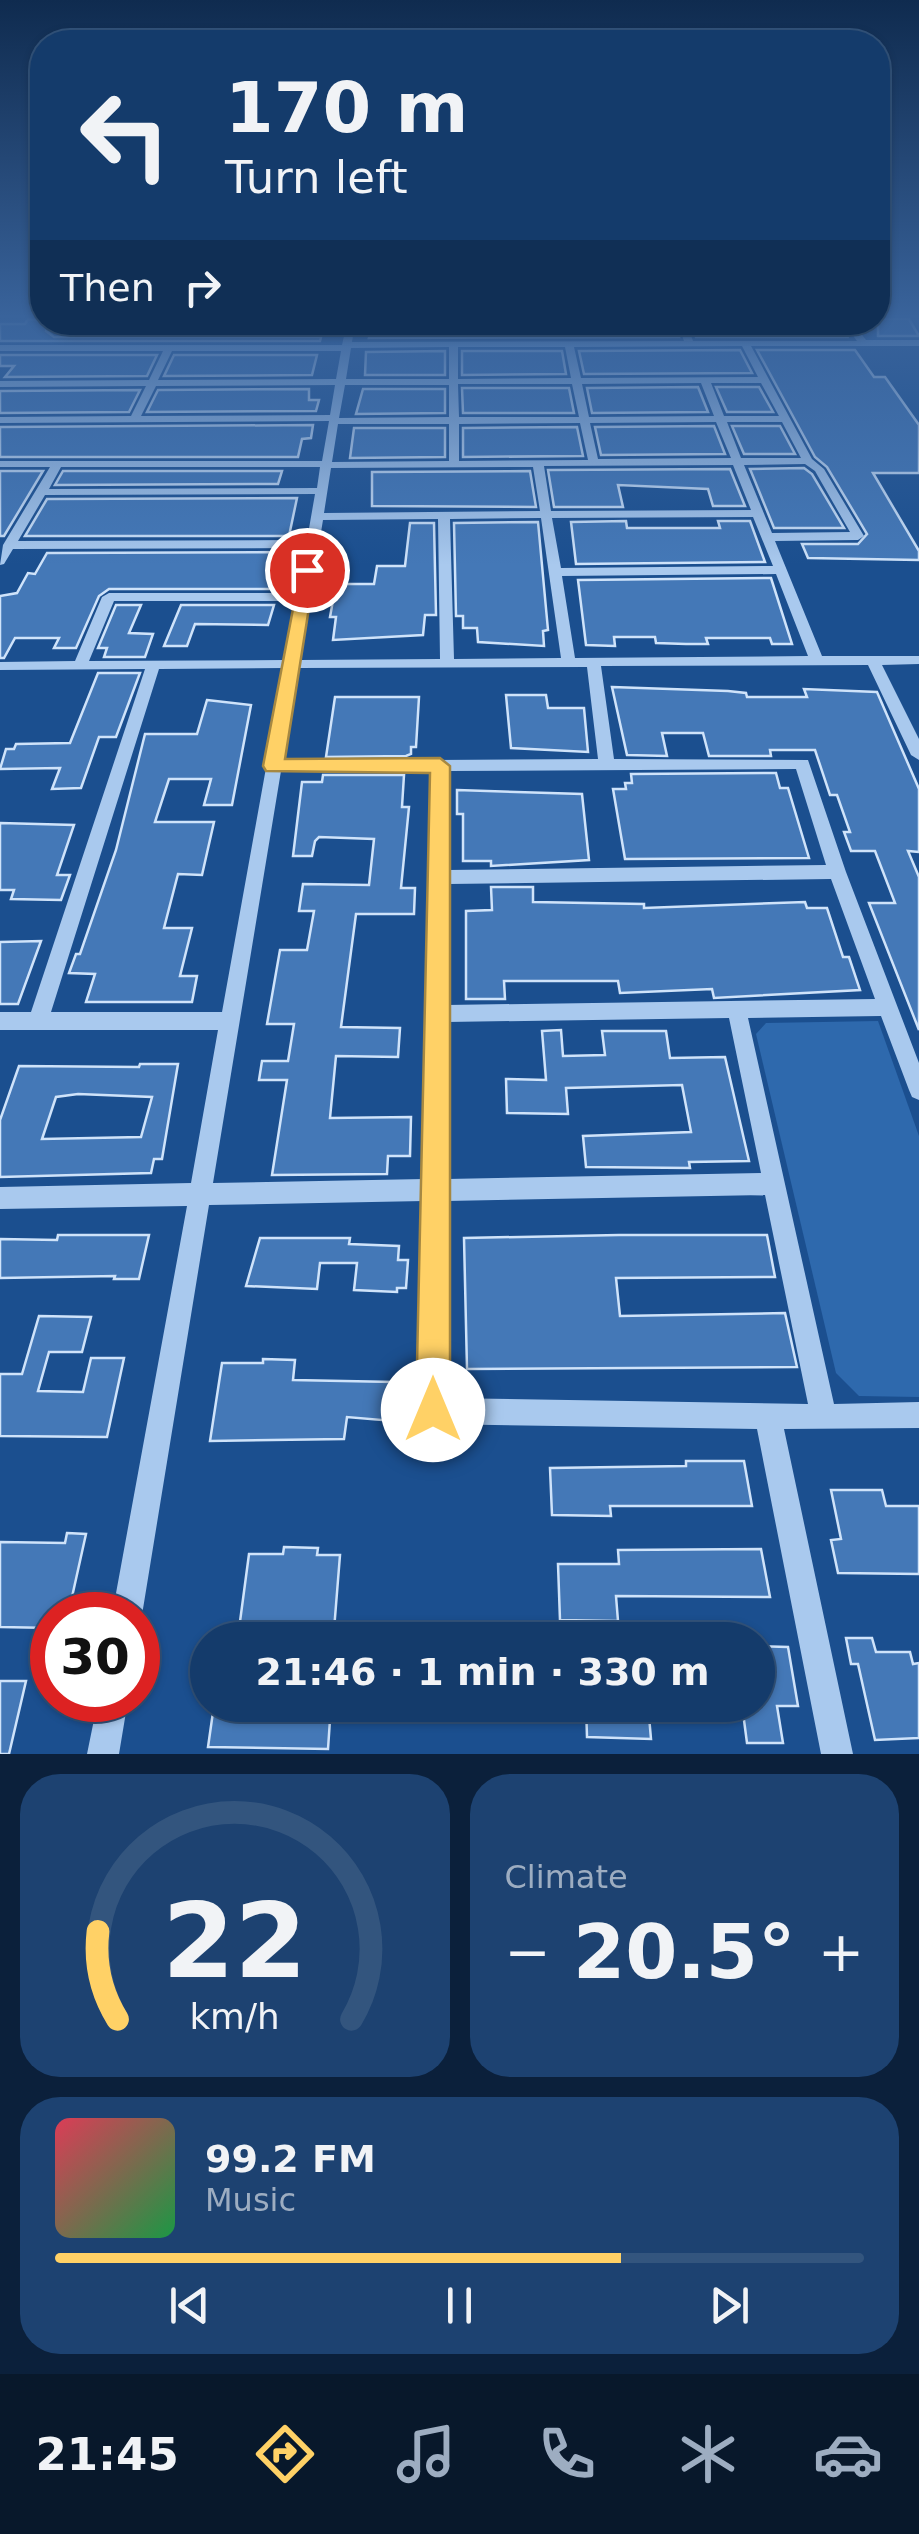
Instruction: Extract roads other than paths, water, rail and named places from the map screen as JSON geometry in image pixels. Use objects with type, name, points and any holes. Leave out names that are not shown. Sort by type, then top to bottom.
[{"type":"street","points":[[135,419],[144,401]]},
{"type":"street","points":[[131,1592],[337,401]]},
{"type":"street","points":[[454,401],[454,464]]},
{"type":"street","points":[[580,401],[594,464]]},
{"type":"street","points":[[714,401],[817,661]]},
{"type":"street","points":[[767,537],[858,536],[819,470],[808,461],[776,401]]},
{"type":"street","points":[[0,420],[786,419]]},
{"type":"street","points":[[0,464],[808,461]]},
{"type":"street","points":[[0,560],[57,464]]},
{"type":"street","points":[[538,464],[569,662]]},
{"type":"street","points":[[40,492],[322,491]]},
{"type":"street","points":[[317,517],[758,513]]},
{"type":"street","points":[[444,515],[447,663]]},
{"type":"street","points":[[8,545],[312,544]]},
{"type":"street","points":[[557,572],[780,570]]},
{"type":"street","points":[[80,665],[109,596],[302,597]]},
{"type":"street","points":[[0,666],[919,660]]},
{"type":"street","points":[[873,661],[919,755]]},
{"type":"street","points":[[593,662],[607,764]]},
{"type":"street","points":[[38,1021],[154,664]]},
{"type":"street","points":[[273,766],[802,764],[837,872],[919,1090]]},
{"type":"street","points":[[440,766],[433,1410],[919,1415]]},
{"type":"street","points":[[439,877],[837,872]]},
{"type":"street","points":[[437,1014],[889,1007]]},
{"type":"street","points":[[737,1010],[824,1417]]},
{"type":"street","points":[[0,1021],[228,1021]]},
{"type":"street","points":[[0,1198],[774,1184]]},
{"type":"street","points":[[768,1416],[838,1754]]},
{"type":"street","points":[[104,1754],[109,1722]]}]
